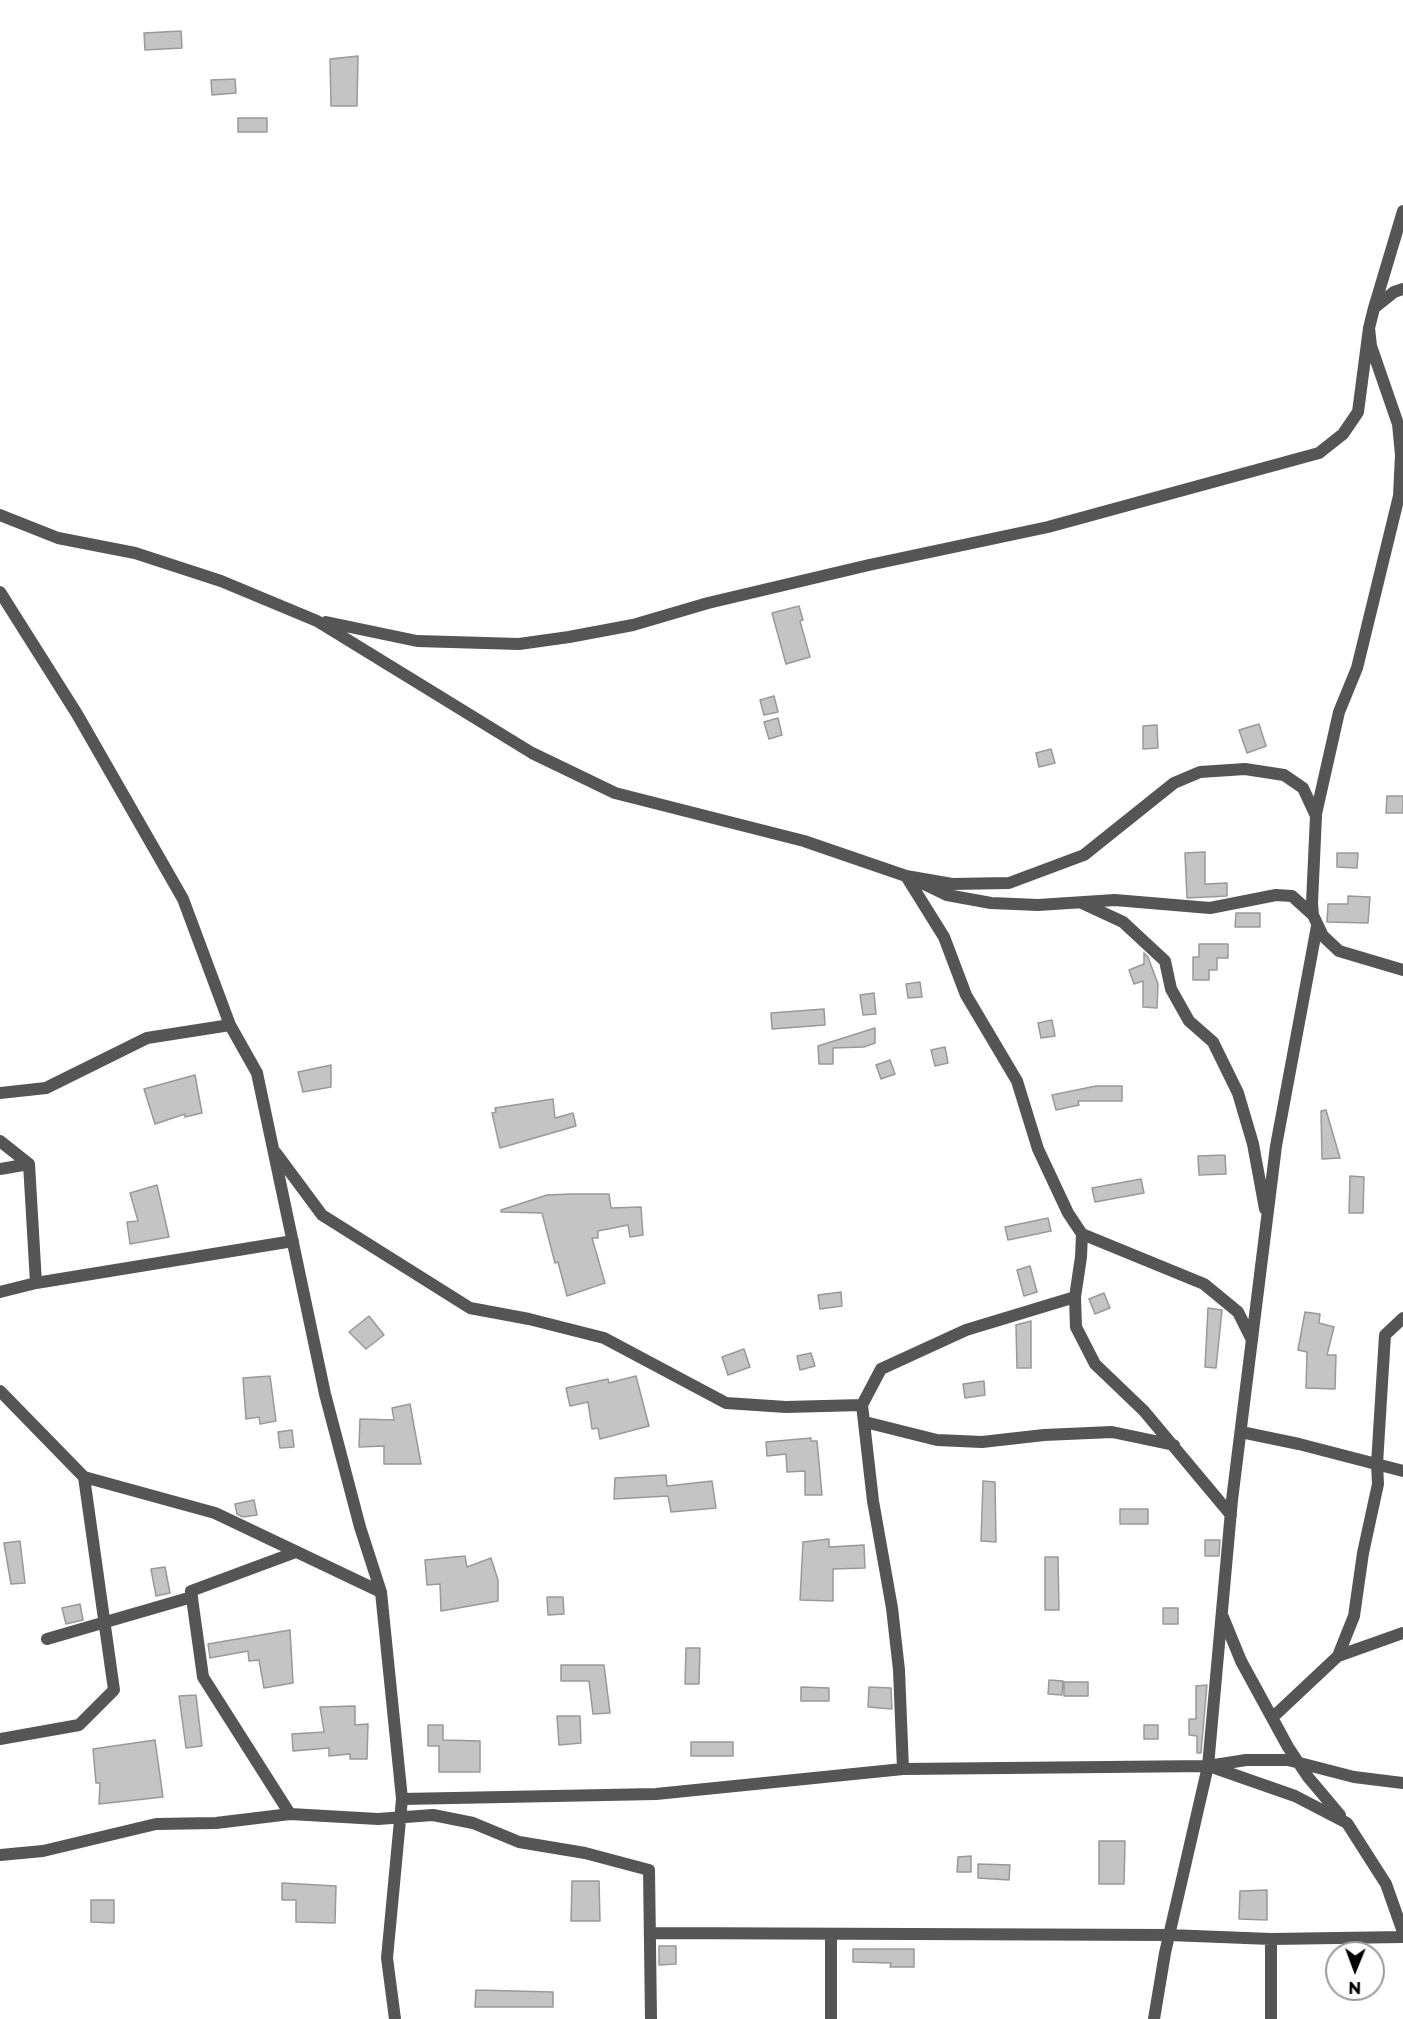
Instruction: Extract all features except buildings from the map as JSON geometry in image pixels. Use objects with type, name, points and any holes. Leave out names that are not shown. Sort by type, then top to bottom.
[{"type":"street","points":[[317,621],[417,641],[519,644],[568,637],[633,625],[708,603],[869,565],[1048,527],[1319,453],[1343,434],[1358,412],[1369,328],[1403,211]]},
{"type":"street","points":[[1374,308],[1394,292],[1403,290]]},
{"type":"street","points":[[1154,2019],[1169,1935],[1208,1766],[1231,1515],[1276,1146],[1316,920],[1316,816],[1339,712],[1357,668],[1400,496],[1401,454],[1398,424],[1371,346],[1369,328]]},
{"type":"street","points":[[0,515],[58,538],[135,553],[221,581],[317,621],[532,753],[615,792],[804,841],[906,876],[947,895],[991,903],[1038,905],[1114,900],[1210,908],[1275,895],[1292,896],[1316,920],[1323,936],[1339,951],[1403,970]]},
{"type":"street","points":[[0,592],[77,714],[183,899],[230,1025],[257,1073],[326,1394],[360,1527],[381,1592],[402,1799],[387,1958],[395,2019]]},
{"type":"street","points":[[906,876],[952,884],[1009,883],[1038,874],[1084,855],[1174,783],[1200,772],[1245,769],[1284,775],[1303,788],[1316,816]]},
{"type":"street","points":[[906,876],[944,937],[966,995],[1017,1081],[1038,1149],[1068,1212],[1082,1234],[1204,1284],[1238,1312],[1252,1340]]},
{"type":"street","points":[[1078,901],[1123,922],[1165,961],[1171,989],[1189,1021],[1213,1042],[1238,1093],[1253,1144],[1267,1221]]},
{"type":"street","points":[[0,1094],[46,1088],[147,1038],[230,1025]]},
{"type":"street","points":[[0,1141],[30,1164],[36,1283]]},
{"type":"street","points":[[273,1150],[322,1215],[470,1308],[529,1318],[604,1338],[726,1403],[786,1407],[862,1405]]},
{"type":"street","points":[[0,1169],[30,1164]]},
{"type":"street","points":[[1082,1234],[1075,1297],[1076,1327],[1095,1364],[1174,1446],[1231,1515]]},
{"type":"street","points":[[0,1292],[36,1283],[293,1241]]},
{"type":"street","points":[[903,1769],[899,1670],[892,1608],[873,1501],[862,1405],[881,1369],[966,1330],[1075,1297]]},
{"type":"street","points":[[1338,1656],[1354,1616],[1363,1553],[1378,1484],[1377,1464],[1385,1335],[1403,1318]]},
{"type":"street","points":[[0,1391],[84,1477],[215,1513],[381,1592]]},
{"type":"street","points":[[865,1422],[936,1440],[982,1442],[1044,1435],[1112,1432],[1174,1446]]},
{"type":"street","points":[[1241,1432],[1299,1444],[1403,1471]]},
{"type":"street","points":[[0,1739],[79,1725],[114,1690],[84,1477]]},
{"type":"street","points":[[290,1814],[203,1677],[192,1591],[297,1552]]},
{"type":"street","points":[[46,1639],[104,1620],[192,1597]]},
{"type":"street","points":[[1222,1615],[1241,1660],[1299,1763],[1347,1823],[1386,1884],[1403,1932]]},
{"type":"street","points":[[1272,1718],[1338,1656],[1403,1633]]},
{"type":"street","points":[[402,1799],[656,1794],[903,1769],[1208,1766],[1246,1760],[1299,1763],[1354,1777],[1403,1783]]},
{"type":"street","points":[[1208,1766],[1295,1796],[1347,1823]]},
{"type":"street","points":[[0,1855],[43,1851],[156,1824],[216,1823],[290,1814],[359,1819],[433,1815],[473,1823],[519,1842],[585,1853],[649,1870],[651,2019]]},
{"type":"street","points":[[651,1933],[1169,1935],[1271,1939],[1403,1937]]},
{"type":"street","points":[[831,1934],[831,2019]]},
{"type":"street","points":[[1271,1939],[1271,2019]]}]
